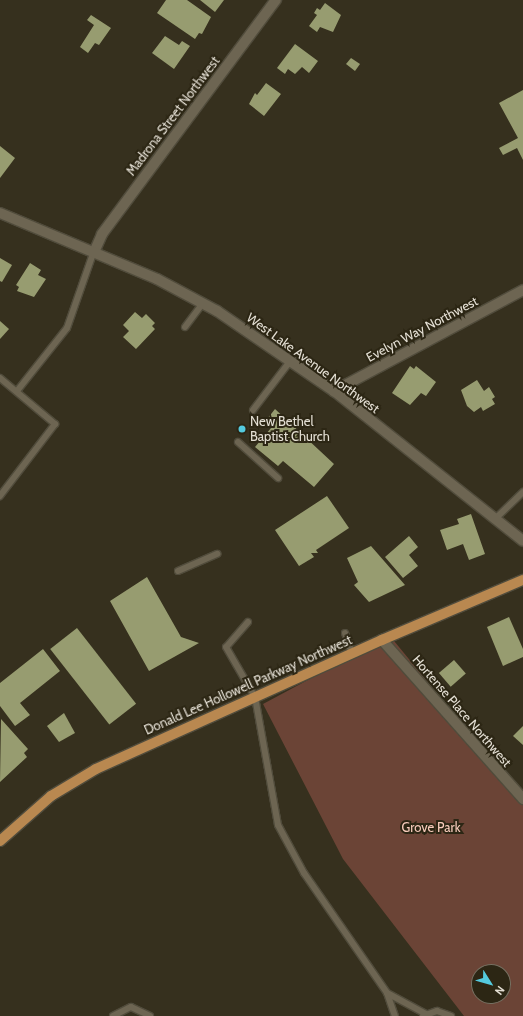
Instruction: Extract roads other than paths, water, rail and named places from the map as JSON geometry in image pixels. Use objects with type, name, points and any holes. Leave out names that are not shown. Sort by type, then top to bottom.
[{"type":"main road","name":"Donald Lee Hollowell Parkway Northwest","points":[[0,841],[51,796],[96,769],[352,653],[523,580]]},
{"type":"street","name":"Madrona Street Northwest","points":[[95,250],[102,234],[276,0]]},
{"type":"street","name":"West Lake Avenue Northwest","points":[[0,213],[95,250],[203,303],[334,391],[523,541]]},
{"type":"street","name":"Evelyn Way Northwest","points":[[334,391],[523,290]]},
{"type":"street","name":"Hortense Place Northwest","points":[[382,640],[523,799]]},
{"type":"lane","points":[[17,391],[67,328],[95,250]]},
{"type":"lane","points":[[184,327],[203,303]]},
{"type":"lane","points":[[253,410],[290,360]]},
{"type":"lane","points":[[0,378],[55,424],[0,496]]},
{"type":"lane","points":[[238,442],[278,478]]},
{"type":"lane","points":[[495,519],[523,492]]},
{"type":"lane","points":[[178,571],[217,554]]},
{"type":"lane","points":[[248,622],[226,647],[255,697],[278,826],[304,874],[387,993],[396,1016]]},
{"type":"lane","points":[[345,633],[352,653]]},
{"type":"lane","points":[[387,993],[424,1015],[437,1011],[451,1016]]},
{"type":"lane","points":[[113,1016],[131,1007],[150,1016]]},
{"type":"place","name":"New Bethel Baptist Church","points":[[242,429]]},
{"type":"park label","name":"Grove Park","points":[[431,827]]}]
